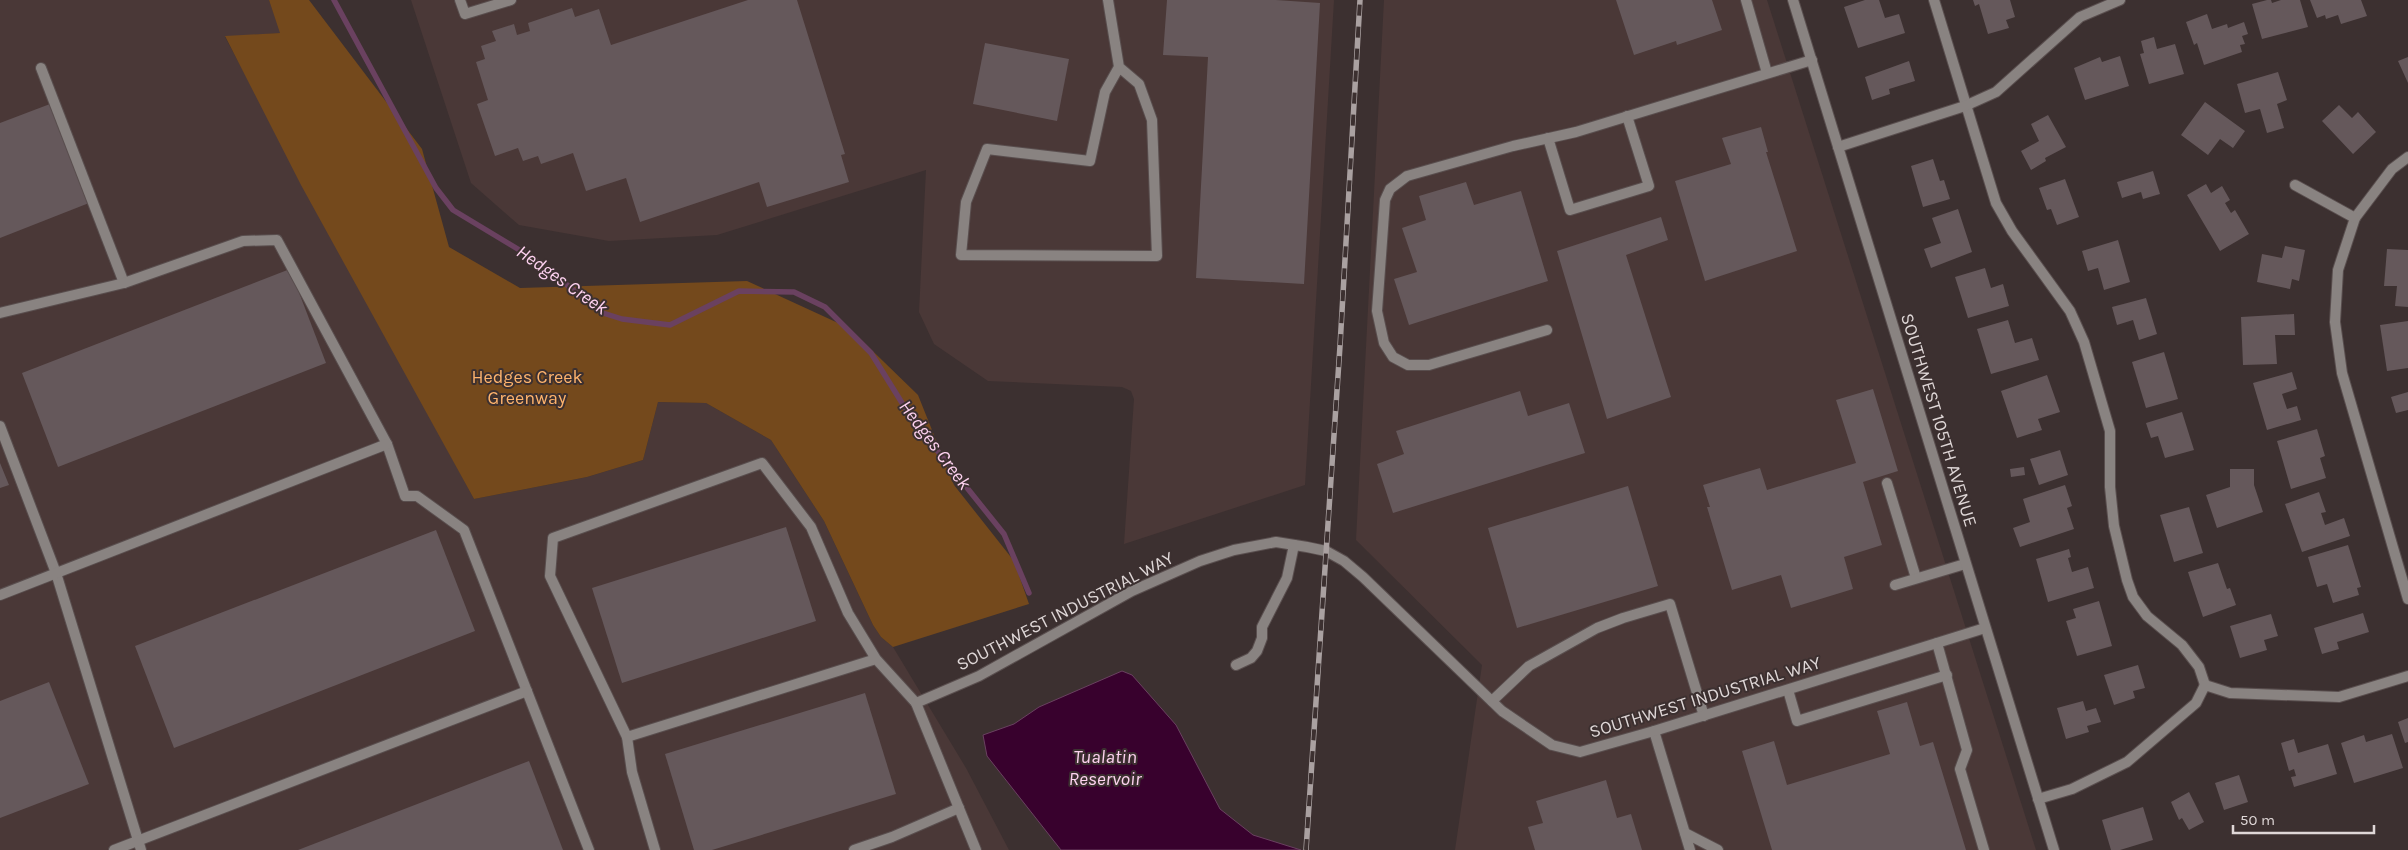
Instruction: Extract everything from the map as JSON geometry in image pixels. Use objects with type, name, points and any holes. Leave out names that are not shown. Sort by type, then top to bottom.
[{"type":"street","points":[[460,0],[464,14],[511,0]]},
{"type":"street","points":[[1108,0],[1119,66],[1105,92],[1090,161],[987,149],[966,202],[961,255],[1157,256],[1152,120],[1139,84],[1119,66]]},
{"type":"street","points":[[1746,0],[1767,73]]},
{"type":"street","name":"SOUTHWEST 105TH AVENUE","points":[[1793,0],[2054,850]]},
{"type":"street","points":[[1934,0],[1996,203],[2012,231],[2070,311],[2084,342],[2110,431],[2110,488],[2114,526],[2133,597],[2147,616],[2182,645],[2199,667],[2204,685],[2196,703],[2128,762],[2072,790],[2038,799]]},
{"type":"street","points":[[1838,147],[1966,106],[1996,92],[2080,17],[2120,0]]},
{"type":"street","points":[[1547,330],[1429,365],[1408,365],[1393,357],[1384,343],[1377,311],[1385,200],[1390,189],[1407,176],[1627,116],[1812,60]]},
{"type":"street","points":[[41,68],[124,282]]},
{"type":"street","points":[[1548,138],[1570,210],[1649,186],[1627,116]]},
{"type":"street","points":[[2408,157],[2392,169],[2355,218],[2338,270],[2336,331],[2342,373],[2408,599]]},
{"type":"street","points":[[2295,185],[2355,218]]},
{"type":"street","points":[[0,314],[124,282],[243,241],[277,240],[386,444],[405,496],[418,496],[464,530],[589,850]]},
{"type":"street","points":[[0,426],[56,573],[139,845]]},
{"type":"street","points":[[0,595],[386,444]]},
{"type":"street","points":[[656,850],[632,772],[627,736],[550,576],[553,538],[762,463],[811,527],[848,613],[876,659],[916,703],[976,850]]},
{"type":"street","points":[[1887,483],[1916,578]]},
{"type":"street","name":"SOUTHWEST INDUSTRIAL WAY","points":[[916,703],[979,676],[1132,591],[1200,561],[1234,550],[1276,542],[1326,551],[1350,566],[1502,711],[1552,745],[1580,752],[1704,716],[1985,628]]},
{"type":"street","points":[[1236,665],[1250,658],[1257,651],[1262,638],[1262,627],[1287,578],[1294,545]]},
{"type":"street","points":[[1895,585],[1965,564]]},
{"type":"street","points":[[1492,701],[1529,666],[1597,628],[1670,604],[1704,716]]},
{"type":"street","points":[[1937,643],[1967,750],[1960,769],[1984,850]]},
{"type":"street","points":[[627,736],[876,659]]},
{"type":"street","points":[[1788,690],[1797,721],[1946,675]]},
{"type":"street","points":[[2204,685],[2230,693],[2339,697],[2408,676]]},
{"type":"street","points":[[114,850],[139,845],[527,691]]},
{"type":"street","points":[[1654,731],[1690,850]]},
{"type":"street","points":[[854,850],[892,837],[959,808]]},
{"type":"street","points":[[1685,833],[1718,850]]},
{"type":"shaded area","points":[[0,0],[269,0],[281,33],[225,37],[474,499],[587,477],[643,460],[658,402],[706,403],[771,440],[824,521],[873,625],[881,637],[893,647],[966,768],[1009,850],[0,850]]},
{"type":"shaded area","points":[[411,0],[1334,0],[1305,485],[1124,544],[1134,399],[1131,391],[1122,387],[988,381],[934,344],[919,312],[926,170],[717,235],[609,241],[519,225],[471,183]]},
{"type":"shaded area","points":[[1384,0],[1767,0],[2036,850],[1455,850],[1482,665],[1356,540]]},
{"type":"green space","name":"Hedges Creek Greenway","points":[[269,0],[309,0],[422,149],[449,247],[520,288],[747,281],[849,328],[918,395],[954,485],[1014,561],[1029,604],[893,647],[881,637],[873,625],[824,521],[771,440],[706,403],[658,402],[643,460],[587,477],[474,499],[301,185],[225,36],[280,33]]},
{"type":"water","name":"Tualatin Reservoir","points":[[1122,671],[1132,675],[1176,725],[1220,809],[1253,835],[1301,850],[1061,850],[987,756],[983,735],[1014,724],[1039,707]]},
{"type":"building","points":[[748,0],[797,0],[845,154],[841,155],[849,182],[767,207],[759,182],[640,222],[626,178],[586,191],[573,153],[541,164],[538,156],[523,161],[518,148],[495,156],[477,104],[488,100],[476,62],[485,59],[481,46],[496,41],[492,31],[514,24],[517,35],[530,31],[528,23],[572,8],[575,17],[599,9],[611,45]]},
{"type":"building","points":[[1167,0],[1276,0],[1320,3],[1304,284],[1196,278],[1208,57],[1163,55]]},
{"type":"building","points":[[1616,0],[1712,0],[1722,30],[1677,45],[1676,41],[1634,55]]},
{"type":"building","points":[[1865,0],[1879,0],[1885,18],[1899,14],[1905,33],[1858,48],[1844,7]]},
{"type":"building","points":[[1973,0],[2010,0],[2015,17],[2006,20],[2009,28],[1988,34],[1979,4],[1975,6]]},
{"type":"building","points":[[2271,0],[2272,3],[2281,0],[2300,0],[2308,27],[2262,39],[2252,4]]},
{"type":"building","points":[[2310,0],[2361,0],[2367,16],[2341,24],[2338,15],[2326,19],[2325,15],[2317,18]]},
{"type":"building","points":[[2207,14],[2212,29],[2227,24],[2228,28],[2244,22],[2248,34],[2242,36],[2245,44],[2240,45],[2242,52],[2204,65],[2197,43],[2194,45],[2186,22]]},
{"type":"building","points":[[2154,37],[2157,49],[2175,44],[2184,74],[2149,84],[2140,54],[2144,53],[2141,41]]},
{"type":"building","points":[[985,43],[1069,59],[1057,121],[973,104]]},
{"type":"building","points":[[2120,56],[2129,86],[2085,100],[2074,68],[2100,57],[2102,62]]},
{"type":"building","points":[[2408,57],[2408,83],[2398,61]]},
{"type":"building","points":[[1909,61],[1915,81],[1889,89],[1890,94],[1872,100],[1865,77]]},
{"type":"building","points":[[2278,72],[2287,100],[2277,104],[2284,128],[2267,133],[2260,109],[2245,113],[2237,84]]},
{"type":"building","points":[[2205,102],[2245,131],[2233,148],[2220,139],[2208,155],[2181,135]]},
{"type":"building","points":[[50,104],[89,203],[0,238],[0,123]]},
{"type":"building","points":[[2339,105],[2352,118],[2358,112],[2376,132],[2353,154],[2322,121]]},
{"type":"building","points":[[2048,115],[2066,147],[2045,158],[2046,161],[2031,170],[2021,151],[2039,141],[2031,124]]},
{"type":"building","points":[[1761,127],[1768,152],[1766,152],[1797,251],[1705,281],[1675,181],[1731,164],[1722,138]]},
{"type":"building","points":[[1933,159],[1940,181],[1944,180],[1950,199],[1923,207],[1911,166]]},
{"type":"building","points":[[2153,171],[2160,194],[2143,199],[2141,192],[2122,198],[2117,182]]},
{"type":"building","points":[[2065,179],[2079,217],[2057,225],[2051,209],[2047,210],[2039,188]]},
{"type":"building","points":[[1466,182],[1474,205],[1521,191],[1548,281],[1409,325],[1394,279],[1417,272],[1402,228],[1426,220],[1419,196]]},
{"type":"building","points":[[2206,184],[2211,193],[2222,186],[2230,200],[2225,203],[2231,213],[2235,210],[2249,234],[2220,251],[2187,195]]},
{"type":"building","points":[[1958,209],[1972,252],[1931,268],[1924,249],[1941,243],[1932,218]]},
{"type":"building","points":[[1661,217],[1668,240],[1626,255],[1671,397],[1607,419],[1557,251]]},
{"type":"building","points":[[2118,240],[2130,282],[2104,290],[2098,268],[2088,271],[2082,251]]},
{"type":"building","points":[[2285,246],[2305,250],[2299,281],[2292,279],[2290,289],[2257,282],[2262,254],[2282,258]]},
{"type":"building","points":[[2387,249],[2408,250],[2408,307],[2395,306],[2397,286],[2384,286]]},
{"type":"building","points":[[1985,268],[1991,288],[2003,284],[2009,306],[1968,318],[1955,277]]},
{"type":"building","points":[[290,269],[326,363],[58,467],[22,373]]},
{"type":"building","points":[[2146,298],[2157,334],[2139,340],[2133,320],[2117,325],[2112,307]]},
{"type":"building","points":[[2294,314],[2295,335],[2275,335],[2277,364],[2243,365],[2241,317]]},
{"type":"building","points":[[2008,320],[2015,343],[2032,338],[2039,360],[1991,374],[1977,329]]},
{"type":"building","points":[[2408,321],[2408,368],[2387,371],[2380,325]]},
{"type":"building","points":[[2164,352],[2178,399],[2146,408],[2132,362]]},
{"type":"building","points":[[2292,372],[2297,389],[2282,394],[2287,409],[2297,406],[2301,420],[2267,430],[2253,383]]},
{"type":"building","points":[[2047,375],[2060,412],[2038,419],[2042,430],[2017,438],[2001,391]]},
{"type":"building","points":[[1873,389],[1898,471],[1863,482],[1882,545],[1844,557],[1853,589],[1791,608],[1781,575],[1732,590],[1707,507],[1710,507],[1703,485],[1760,468],[1767,490],[1856,463],[1836,400]]},
{"type":"building","points":[[1520,391],[1528,416],[1569,403],[1585,453],[1393,513],[1377,464],[1404,454],[1396,431]]},
{"type":"building","points":[[2408,392],[2408,410],[2396,413],[2391,397]]},
{"type":"building","points":[[2182,412],[2194,450],[2165,458],[2158,436],[2151,438],[2146,423]]},
{"type":"building","points":[[2317,429],[2325,456],[2320,458],[2326,478],[2291,489],[2277,441]]},
{"type":"building","points":[[2060,450],[2068,475],[2039,485],[2030,459]]},
{"type":"building","points":[[0,463],[9,485],[0,488]]},
{"type":"building","points":[[2024,467],[2025,475],[2011,477],[2010,469]]},
{"type":"building","points":[[2230,469],[2254,469],[2254,485],[2263,512],[2217,528],[2206,495],[2230,487]]},
{"type":"building","points":[[2065,485],[2072,506],[2067,508],[2074,529],[2020,547],[2013,528],[2030,522],[2023,499]]},
{"type":"building","points":[[1628,486],[1658,586],[1517,628],[1488,528]]},
{"type":"building","points":[[2319,492],[2326,512],[2321,513],[2325,525],[2344,518],[2350,536],[2302,552],[2285,504]]},
{"type":"building","points":[[2189,507],[2203,553],[2174,562],[2160,515]]},
{"type":"building","points":[[786,527],[816,621],[622,683],[592,588]]},
{"type":"building","points":[[436,530],[475,631],[174,748],[135,646]]},
{"type":"building","points":[[2348,545],[2361,587],[2357,588],[2359,595],[2333,603],[2327,584],[2317,587],[2308,557]]},
{"type":"building","points":[[2069,549],[2071,557],[2068,558],[2072,572],[2088,567],[2094,588],[2048,602],[2036,559]]},
{"type":"building","points":[[2218,563],[2227,589],[2230,588],[2236,605],[2203,617],[2188,572]]},
{"type":"building","points":[[2099,601],[2112,646],[2077,656],[2066,621],[2076,618],[2073,609]]},
{"type":"building","points":[[2363,613],[2369,632],[2337,642],[2339,649],[2322,654],[2314,628]]},
{"type":"building","points":[[2271,614],[2278,636],[2264,640],[2267,650],[2240,658],[2230,626]]},
{"type":"building","points":[[2138,665],[2145,688],[2133,691],[2135,698],[2114,705],[2104,675]]},
{"type":"building","points":[[49,682],[89,784],[0,818],[0,701]]},
{"type":"building","points":[[865,693],[896,794],[712,850],[694,850],[665,754]]},
{"type":"building","points":[[2083,701],[2086,711],[2096,708],[2101,722],[2087,726],[2089,732],[2066,739],[2057,708]]},
{"type":"building","points":[[1907,702],[1920,746],[1933,742],[1966,850],[1772,850],[1742,751],[1774,741],[1787,785],[1890,754],[1877,711]]},
{"type":"building","points":[[2408,718],[2408,742],[2405,743],[2398,722]]},
{"type":"building","points":[[2392,734],[2403,768],[2354,783],[2341,743],[2364,735],[2366,742]]},
{"type":"building","points":[[2294,739],[2298,753],[2328,744],[2337,774],[2294,787],[2291,777],[2296,776],[2294,769],[2289,771],[2281,743]]},
{"type":"building","points":[[529,761],[563,850],[298,850]]},
{"type":"building","points":[[2239,775],[2248,802],[2224,810],[2215,783]]},
{"type":"building","points":[[1606,780],[1617,818],[1631,814],[1642,850],[1535,850],[1528,827],[1543,823],[1536,801]]},
{"type":"building","points":[[2189,792],[2204,822],[2189,830],[2182,818],[2179,820],[2171,802]]},
{"type":"building","points":[[2143,807],[2153,840],[2120,850],[2111,850],[2102,820]]},
{"type":"waterway","name":"Hedges Creek","points":[[334,0],[436,188],[453,210],[531,257],[603,313],[622,319],[670,325],[739,291],[794,292],[825,307],[871,353],[912,419],[1004,534],[1029,593]]},
{"type":"railway","points":[[1306,850],[1340,346],[1360,0]]}]
